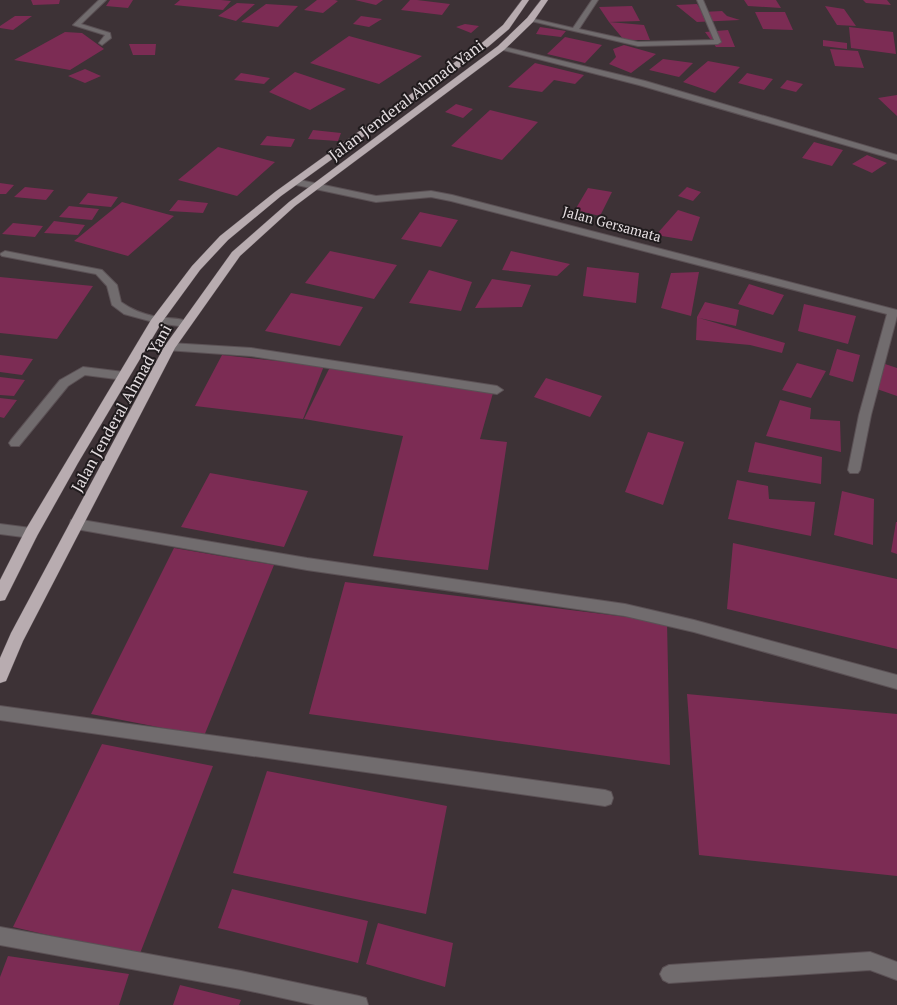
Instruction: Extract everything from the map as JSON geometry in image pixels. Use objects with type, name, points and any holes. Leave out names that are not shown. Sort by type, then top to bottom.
[{"type":"highway","name":"Jalan Jenderal Ahmad Yani","points":[[0,594],[31,533],[157,320],[196,268],[224,238],[295,182],[486,44],[506,27],[526,0]]},
{"type":"highway","name":"Jalan Jenderal Ahmad Yani","points":[[0,676],[16,638],[170,346],[236,254],[285,210],[501,48],[530,20],[545,0]]},
{"type":"street","points":[[102,0],[76,25],[108,34],[110,36],[102,43]]},
{"type":"street","points":[[575,30],[595,0]]},
{"type":"street","points":[[530,20],[638,44],[718,42],[700,0]]},
{"type":"street","points":[[501,48],[642,83],[897,158]]},
{"type":"street","name":"Jalan Gersamata","points":[[295,182],[316,188],[376,198],[417,194],[452,198],[895,313]]},
{"type":"street","points":[[5,254],[99,272],[112,285],[116,303],[128,312],[157,320],[186,324]]},
{"type":"street","points":[[854,470],[867,406],[895,313]]},
{"type":"street","points":[[170,346],[251,352],[497,390]]},
{"type":"street","points":[[14,443],[64,383],[83,371],[124,376]]},
{"type":"street","points":[[76,524],[307,564],[625,610],[694,626],[897,682]]},
{"type":"street","points":[[0,529],[31,533]]},
{"type":"street","points":[[0,713],[605,798]]},
{"type":"street","points":[[0,936],[241,980],[359,1005]]},
{"type":"street","points":[[669,974],[870,961],[897,971]]},
{"type":"building","points":[[31,0],[60,0],[59,4],[33,5]]},
{"type":"building","points":[[110,0],[133,0],[128,8],[106,6]]},
{"type":"building","points":[[180,0],[231,1],[223,10],[174,5]]},
{"type":"building","points":[[317,0],[338,1],[323,13],[304,10]]},
{"type":"building","points":[[355,0],[383,0],[376,5]]},
{"type":"building","points":[[410,0],[450,4],[442,15],[401,10]]},
{"type":"building","points":[[744,0],[776,0],[781,8],[748,6]]},
{"type":"building","points":[[863,0],[887,0],[891,5],[866,3]]},
{"type":"building","points":[[237,3],[255,4],[236,21],[218,16]]},
{"type":"building","points":[[266,4],[298,6],[278,27],[241,22]]},
{"type":"building","points":[[697,4],[702,12],[722,11],[727,16],[740,20],[697,22],[676,5]]},
{"type":"building","points":[[632,6],[640,21],[609,22],[599,7]]},
{"type":"building","points":[[825,6],[844,9],[856,26],[837,25]]},
{"type":"building","points":[[755,12],[785,12],[793,30],[763,29]]},
{"type":"building","points":[[15,16],[32,16],[13,30],[0,28],[0,26]]},
{"type":"building","points":[[361,16],[382,19],[369,27],[353,24]]},
{"type":"building","points":[[609,22],[644,25],[650,40],[624,40]]},
{"type":"building","points":[[465,24],[479,26],[471,33],[456,27]]},
{"type":"building","points":[[540,27],[566,31],[561,37],[536,34]]},
{"type":"building","points":[[849,27],[893,32],[896,54],[851,48]]},
{"type":"building","points":[[728,30],[735,47],[716,47],[705,32]]},
{"type":"building","points":[[65,32],[82,33],[104,49],[70,70],[14,60]]},
{"type":"building","points":[[349,36],[422,56],[379,84],[310,63]]},
{"type":"building","points":[[565,37],[602,45],[585,63],[547,54]]},
{"type":"building","points":[[823,40],[847,43],[847,49],[823,46]]},
{"type":"building","points":[[129,44],[156,44],[155,55],[133,55]]},
{"type":"building","points":[[624,45],[656,54],[631,73],[609,64],[616,57],[613,49]]},
{"type":"building","points":[[830,49],[858,51],[864,68],[835,66]]},
{"type":"building","points":[[663,59],[693,63],[679,77],[649,70]]},
{"type":"building","points":[[708,61],[740,67],[715,93],[683,82]]},
{"type":"building","points":[[535,63],[584,75],[575,84],[554,80],[542,92],[508,87]]},
{"type":"building","points":[[85,69],[101,76],[85,83],[68,76]]},
{"type":"building","points":[[295,72],[346,89],[310,110],[269,92]]},
{"type":"building","points":[[241,73],[270,78],[264,84],[234,80]]},
{"type":"building","points":[[747,73],[773,79],[764,90],[738,83]]},
{"type":"building","points":[[787,80],[803,84],[796,92],[780,88]]},
{"type":"building","points":[[897,95],[897,116],[878,98]]},
{"type":"building","points":[[456,104],[473,109],[463,118],[445,112]]},
{"type":"building","points":[[490,110],[538,122],[502,160],[451,146]]},
{"type":"building","points":[[313,130],[341,133],[338,141],[308,139]]},
{"type":"building","points":[[267,136],[295,139],[291,147],[260,145]]},
{"type":"building","points":[[814,142],[843,150],[832,166],[802,158]]},
{"type":"building","points":[[218,147],[275,162],[237,196],[178,180]]},
{"type":"building","points":[[867,155],[887,163],[872,173],[852,164]]},
{"type":"building","points":[[0,183],[14,185],[6,194],[0,194]]},
{"type":"building","points":[[25,187],[54,190],[46,200],[14,197]]},
{"type":"building","points":[[687,187],[701,192],[693,201],[678,196]]},
{"type":"building","points":[[588,188],[612,192],[600,216],[575,210]]},
{"type":"building","points":[[88,193],[118,197],[111,207],[79,204]]},
{"type":"building","points":[[178,200],[208,203],[203,213],[169,211]]},
{"type":"building","points":[[122,202],[174,216],[128,256],[74,241]]},
{"type":"building","points":[[69,206],[99,209],[92,220],[59,217]]},
{"type":"building","points":[[678,210],[700,217],[692,241],[656,235]]},
{"type":"building","points":[[420,212],[458,220],[441,247],[401,239]]},
{"type":"building","points":[[54,221],[85,225],[78,235],[44,233]]},
{"type":"building","points":[[13,223],[43,226],[35,237],[2,234]]},
{"type":"building","points":[[330,251],[397,265],[374,299],[305,283]]},
{"type":"building","points":[[511,251],[570,264],[557,276],[502,270]]},
{"type":"building","points":[[587,267],[639,273],[636,303],[583,296]]},
{"type":"building","points":[[429,270],[472,282],[461,311],[409,303]]},
{"type":"building","points":[[699,272],[691,316],[661,308],[671,273]]},
{"type":"building","points":[[0,277],[93,286],[57,339],[0,333]]},
{"type":"building","points":[[492,279],[531,285],[522,307],[475,308]]},
{"type":"building","points":[[749,284],[784,295],[773,315],[738,304]]},
{"type":"building","points":[[291,293],[363,307],[340,346],[265,331]]},
{"type":"building","points":[[705,302],[739,310],[736,326],[699,318],[785,343],[782,353],[750,345],[696,340],[697,317]]},
{"type":"building","points":[[804,304],[856,316],[848,344],[798,331]]},
{"type":"building","points":[[837,349],[860,355],[853,382],[829,375]]},
{"type":"building","points":[[0,355],[33,359],[22,375],[0,372]]},
{"type":"building","points":[[222,355],[324,366],[303,419],[195,406]]},
{"type":"building","points":[[797,363],[826,371],[811,398],[782,390]]},
{"type":"building","points":[[882,363],[897,368],[897,396],[874,388]]},
{"type":"building","points":[[330,367],[493,393],[480,439],[507,442],[488,570],[373,556],[403,436],[304,419]]},
{"type":"building","points":[[0,377],[25,380],[14,396],[0,395]]},
{"type":"building","points":[[546,378],[602,396],[590,417],[534,397]]},
{"type":"building","points":[[0,398],[17,400],[4,418],[0,417]]},
{"type":"building","points":[[780,400],[811,408],[810,419],[840,421],[841,452],[766,436]]},
{"type":"building","points":[[648,432],[684,442],[663,505],[625,492]]},
{"type":"building","points":[[755,442],[822,457],[821,484],[748,472]]},
{"type":"building","points":[[210,473],[308,491],[284,547],[181,527]]},
{"type":"building","points":[[737,480],[768,486],[769,499],[815,502],[811,536],[728,519]]},
{"type":"building","points":[[842,491],[874,499],[873,545],[834,535]]},
{"type":"building","points":[[897,522],[897,554],[891,552]]},
{"type":"building","points":[[733,543],[897,579],[897,649],[727,609]]},
{"type":"building","points":[[174,548],[274,565],[204,736],[91,714]]},
{"type":"building","points":[[345,582],[667,622],[670,765],[309,714]]},
{"type":"building","points":[[687,694],[897,714],[897,876],[699,855]]},
{"type":"building","points":[[102,744],[213,766],[139,956],[13,927]]},
{"type":"building","points":[[267,771],[447,806],[426,914],[233,873]]},
{"type":"building","points":[[232,889],[368,921],[358,963],[218,928]]},
{"type":"building","points":[[378,923],[453,943],[445,987],[366,964]]},
{"type":"building","points":[[8,956],[129,974],[119,1005],[0,1005],[0,977]]},
{"type":"building","points":[[180,985],[241,1000],[239,1005],[173,1005]]}]
